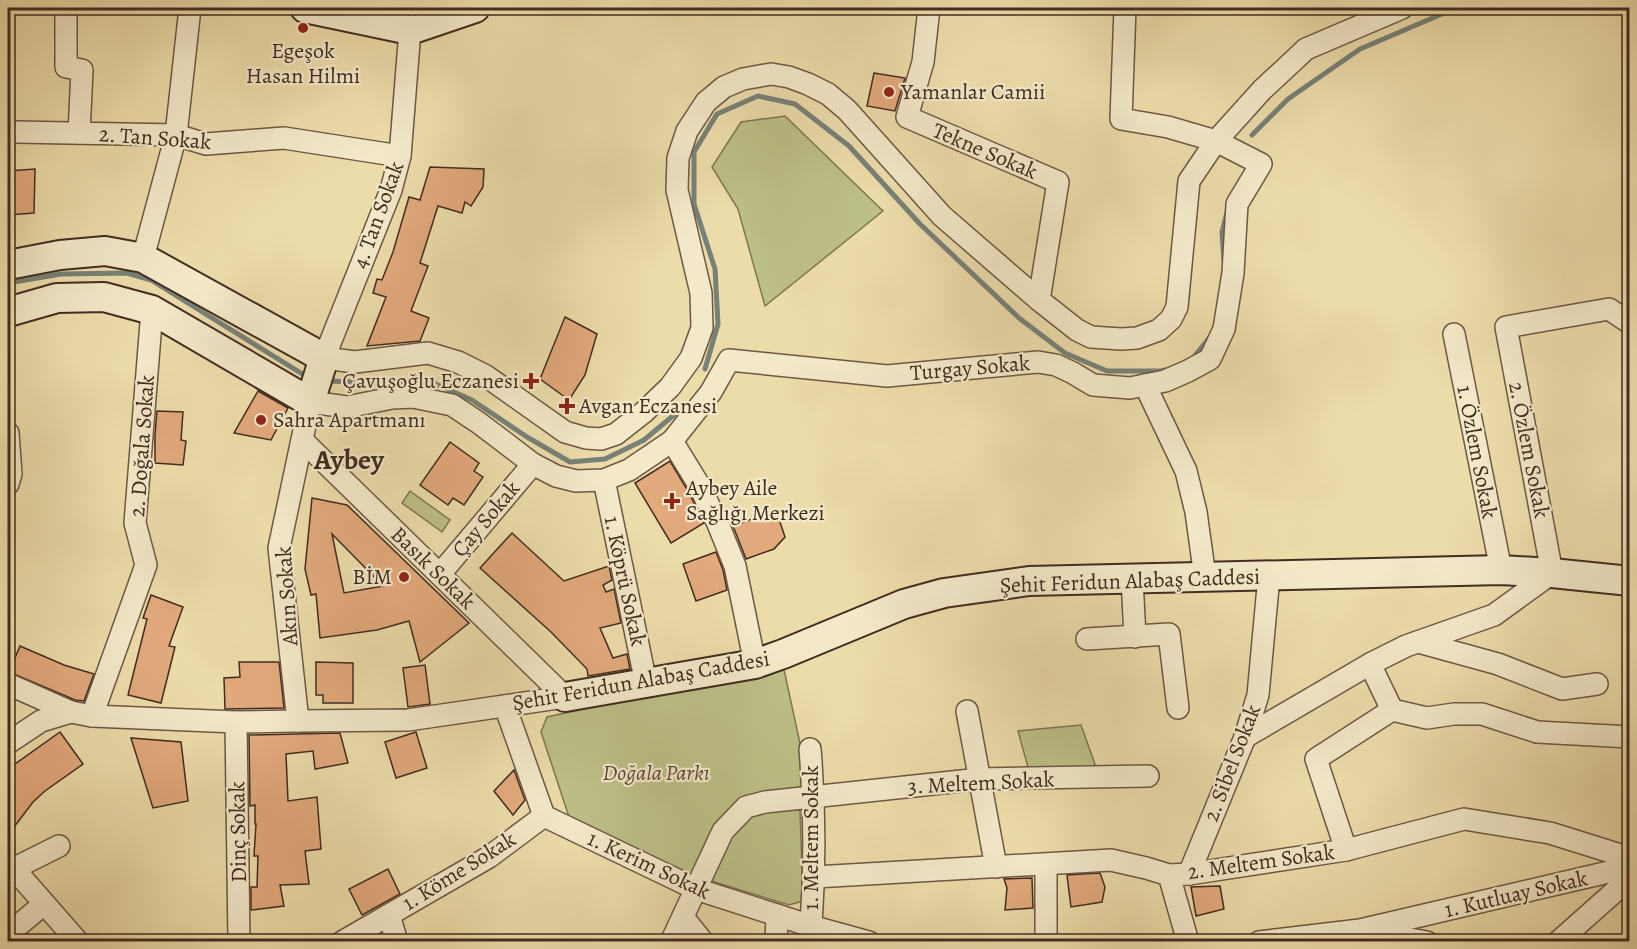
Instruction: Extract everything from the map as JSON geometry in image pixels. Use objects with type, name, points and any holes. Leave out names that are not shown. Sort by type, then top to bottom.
[{"type":"street","points":[[66,8],[66,67],[82,70],[79,133]]},
{"type":"street","points":[[143,258],[176,135],[190,8]]},
{"type":"street","points":[[305,8],[411,30],[475,8]]},
{"type":"street","name":"Tekne Sokak","points":[[929,8],[923,62],[907,117],[1058,183],[1039,300]]},
{"type":"street","points":[[1125,8],[1121,119],[1168,127],[1216,141]]},
{"type":"street","points":[[8,265],[60,255],[105,251],[143,258],[324,358],[355,362],[428,353],[458,362],[486,376],[565,432],[600,439],[616,434],[670,387],[691,358],[702,328],[701,293],[677,190],[678,158],[687,131],[706,102],[724,87],[742,79],[771,74],[808,84],[828,94],[847,110],[942,216],[1039,300],[1077,330],[1091,337],[1137,338],[1159,330],[1171,319],[1177,307],[1189,181],[1216,141],[1262,90],[1306,49],[1402,8]]},
{"type":"street","name":"4. Tan Sokak","points":[[324,358],[391,190],[400,156],[411,30]]},
{"type":"street","name":"2. Tan Sokak","points":[[16,132],[176,135],[206,144],[284,138],[400,156]]},
{"type":"street","name":"Turgay Sokak","points":[[691,418],[711,392],[729,360],[887,376],[1038,362],[1056,365],[1093,385],[1130,388],[1173,378],[1188,371],[1210,358],[1224,329],[1233,273],[1237,204],[1261,164],[1216,141]]},
{"type":"street","points":[[8,312],[57,298],[104,297],[152,310],[310,402],[347,407],[392,398],[413,397],[452,405],[533,464],[556,476],[576,481],[604,480],[629,470],[672,441],[691,418],[670,387]]},
{"type":"street","name":"2. Özlem Sokak","points":[[1552,573],[1506,327],[1609,309],[1629,323]]},
{"type":"street","name":"2. Doğala Sokak","points":[[92,716],[146,565],[135,523],[152,310]]},
{"type":"street","name":"1. Özlem Sokak","points":[[1454,334],[1501,570]]},
{"type":"street","points":[[310,402],[324,358]]},
{"type":"street","points":[[1145,386],[1186,471],[1196,512],[1205,577]]},
{"type":"street","name":"Akın Sokak","points":[[298,721],[279,548],[310,402]]},
{"type":"street","points":[[8,433],[10,474],[8,484]]},
{"type":"street","name":"Basık Sokak","points":[[302,440],[565,697]]},
{"type":"street","points":[[672,441],[699,485],[735,566],[754,664]]},
{"type":"street","name":"Çay Sokak","points":[[440,574],[533,464]]},
{"type":"street","name":"1. Köprü Sokak","points":[[604,480],[646,682]]},
{"type":"street","name":"Şehit Feridun Alabaş Caddesi","points":[[8,684],[71,712],[92,716],[237,722],[408,720],[565,697],[754,664],[904,603],[944,593],[1029,581],[1501,570],[1629,581]]},
{"type":"street","points":[[1245,738],[1370,664],[1418,642],[1494,615],[1552,573]]},
{"type":"street","name":"2. Sibel Sokak","points":[[1179,875],[1245,738],[1258,695],[1269,576]]},
{"type":"street","points":[[1132,579],[1135,637]]},
{"type":"street","points":[[1087,639],[1169,634],[1178,708]]},
{"type":"street","points":[[1418,642],[1498,664],[1562,689],[1597,684]]},
{"type":"street","points":[[1370,664],[1392,710]]},
{"type":"street","points":[[505,706],[544,816]]},
{"type":"street","points":[[1346,850],[1316,759],[1392,710],[1427,718],[1454,714],[1482,714],[1537,732],[1629,737]]},
{"type":"street","points":[[967,711],[996,867]]},
{"type":"street","points":[[8,743],[41,721],[71,712]]},
{"type":"street","name":"Dinç Sokak","points":[[237,722],[239,942]]},
{"type":"street","name":"1. Meltem Sokak","points":[[810,749],[814,797],[814,877],[811,926]]},
{"type":"street","name":"3. Meltem Sokak","points":[[671,942],[723,831],[746,807],[765,802],[980,779],[1148,776]]},
{"type":"street","name":"1. Kerim Sokak","points":[[544,816],[696,889],[869,942]]},
{"type":"street","name":"1. Köme Sokak","points":[[342,942],[489,857],[544,816]]},
{"type":"street","name":"2. Meltem Sokak","points":[[814,877],[1111,860],[1179,875],[1346,850],[1464,819],[1550,833],[1629,858]]},
{"type":"street","points":[[59,846],[10,866],[78,942]]},
{"type":"street","points":[[1046,865],[1046,942]]},
{"type":"street","name":"1. Kutluay Sokak","points":[[1259,942],[1360,930],[1629,867]]},
{"type":"street","points":[[1179,875],[1188,942]]},
{"type":"street","points":[[1558,942],[1629,878]]},
{"type":"street","points":[[8,934],[44,904]]},
{"type":"street","points":[[390,915],[398,942]]},
{"type":"street","points":[[776,942],[777,915]]},
{"type":"street","points":[[683,917],[703,942]]},
{"type":"street","points":[[1360,930],[1427,942]]},
{"type":"green space","points":[[785,116],[883,211],[765,306],[738,209],[712,167],[741,122]]},
{"type":"green space","points":[[410,491],[450,520],[442,532],[402,503]]},
{"type":"green space","name":"Doğala Parkı","points":[[783,665],[809,785],[758,796],[726,813],[697,877],[570,820],[541,732],[547,717]]},
{"type":"green space","points":[[1081,725],[1097,770],[1029,771],[1018,731]]},
{"type":"green space","points":[[800,810],[803,901],[789,905],[711,881],[727,832],[750,812]]},
{"type":"building","name":"Yamanlar Camii","points":[[874,73],[905,78],[895,111],[867,106]]},
{"type":"building","points":[[430,167],[484,169],[483,187],[471,206],[465,202],[462,213],[438,206],[420,263],[428,266],[411,311],[429,318],[420,341],[367,346],[386,297],[373,293],[377,279],[382,280],[393,252],[409,197],[420,200]]},
{"type":"building","points":[[35,169],[34,213],[8,215],[8,171]]},
{"type":"building","points":[[565,317],[597,334],[585,375],[569,400],[540,379]]},
{"type":"building","name":"Sahra Apartmanı","points":[[258,391],[288,408],[271,440],[234,433]]},
{"type":"building","points":[[157,411],[183,412],[181,440],[186,441],[183,465],[155,463]]},
{"type":"building","points":[[450,442],[479,463],[474,471],[483,477],[464,505],[453,498],[448,505],[420,485]]},
{"type":"building","name":"Aybey Aile Sağlığı Merkezi","points":[[670,461],[704,523],[671,543],[635,483]]},
{"type":"building","points":[[312,498],[347,505],[469,623],[420,662],[409,621],[377,630],[320,638],[316,594],[311,595],[305,569]],"holes":[[[332,534],[383,586],[344,593]]]},
{"type":"building","points":[[776,510],[785,537],[774,549],[746,559],[733,526]]},
{"type":"building","points":[[512,533],[564,581],[609,566],[612,580],[603,585],[606,592],[614,589],[621,623],[600,628],[613,658],[627,654],[630,669],[588,676],[587,669],[551,632],[480,568]]},
{"type":"building","points":[[716,552],[727,590],[696,601],[683,564]]},
{"type":"building","points":[[151,595],[183,607],[169,646],[175,647],[161,703],[128,695],[147,619],[143,618]]},
{"type":"building","points":[[20,646],[64,665],[94,674],[84,701],[75,700],[9,672]]},
{"type":"building","points":[[239,662],[279,662],[284,708],[225,709],[224,678],[240,677]]},
{"type":"building","points":[[316,662],[353,663],[353,703],[323,703],[323,695],[316,695]]},
{"type":"building","points":[[425,665],[430,704],[408,707],[403,668]]},
{"type":"building","points":[[60,732],[83,764],[33,802],[8,835],[8,769]]},
{"type":"building","points":[[416,732],[427,768],[396,778],[385,742]]},
{"type":"building","points":[[340,733],[348,763],[315,769],[313,751],[286,754],[288,801],[317,797],[321,849],[305,851],[309,884],[280,885],[284,906],[251,910],[251,887],[257,887],[258,856],[254,856],[255,805],[250,806],[249,735]]},
{"type":"building","points":[[131,738],[181,742],[188,801],[153,808]]},
{"type":"building","points":[[514,770],[525,800],[513,815],[494,791]]},
{"type":"building","points":[[388,869],[400,894],[362,915],[349,889]]},
{"type":"building","points":[[1100,873],[1105,887],[1102,902],[1071,907],[1067,875]]},
{"type":"building","points":[[1032,878],[1033,908],[1005,910],[1007,888],[1004,879]]},
{"type":"building","points":[[1220,886],[1224,909],[1196,916],[1191,887]]},
{"type":"waterway","points":[[1252,135],[1288,99],[1360,49],[1456,8]]},
{"type":"waterway","points":[[705,369],[718,324],[715,269],[694,204],[694,152],[717,114],[758,96],[795,104],[849,146],[920,224],[1019,318],[1065,353],[1107,371],[1165,370]]},
{"type":"waterway","points":[[1224,261],[1222,232],[1227,212]]},
{"type":"waterway","points":[[8,283],[61,274],[127,273],[151,280],[304,375]]},
{"type":"waterway","points":[[1193,358],[1210,337]]},
{"type":"waterway","points":[[327,381],[385,383],[429,381],[472,400],[527,437],[570,462],[605,459],[644,440],[680,410]]},
{"type":"place","name":"Egeşok Hasan Hilmi","points":[[303,28]]},
{"type":"place","name":"Yamanlar Camii","points":[[889,92]]},
{"type":"place","name":"Çavuşoğlu Eczanesi","points":[[531,381]]},
{"type":"place","name":"Avgan Eczanesi","points":[[567,406]]},
{"type":"place","name":"Sahra Apartmanı","points":[[261,420]]},
{"type":"place","name":"Aybey Aile Sağlığı Merkezi","points":[[672,501]]},
{"type":"place","name":"BİM","points":[[404,577]]},
{"type":"district","name":"Aybey","points":[[349,460]]}]
